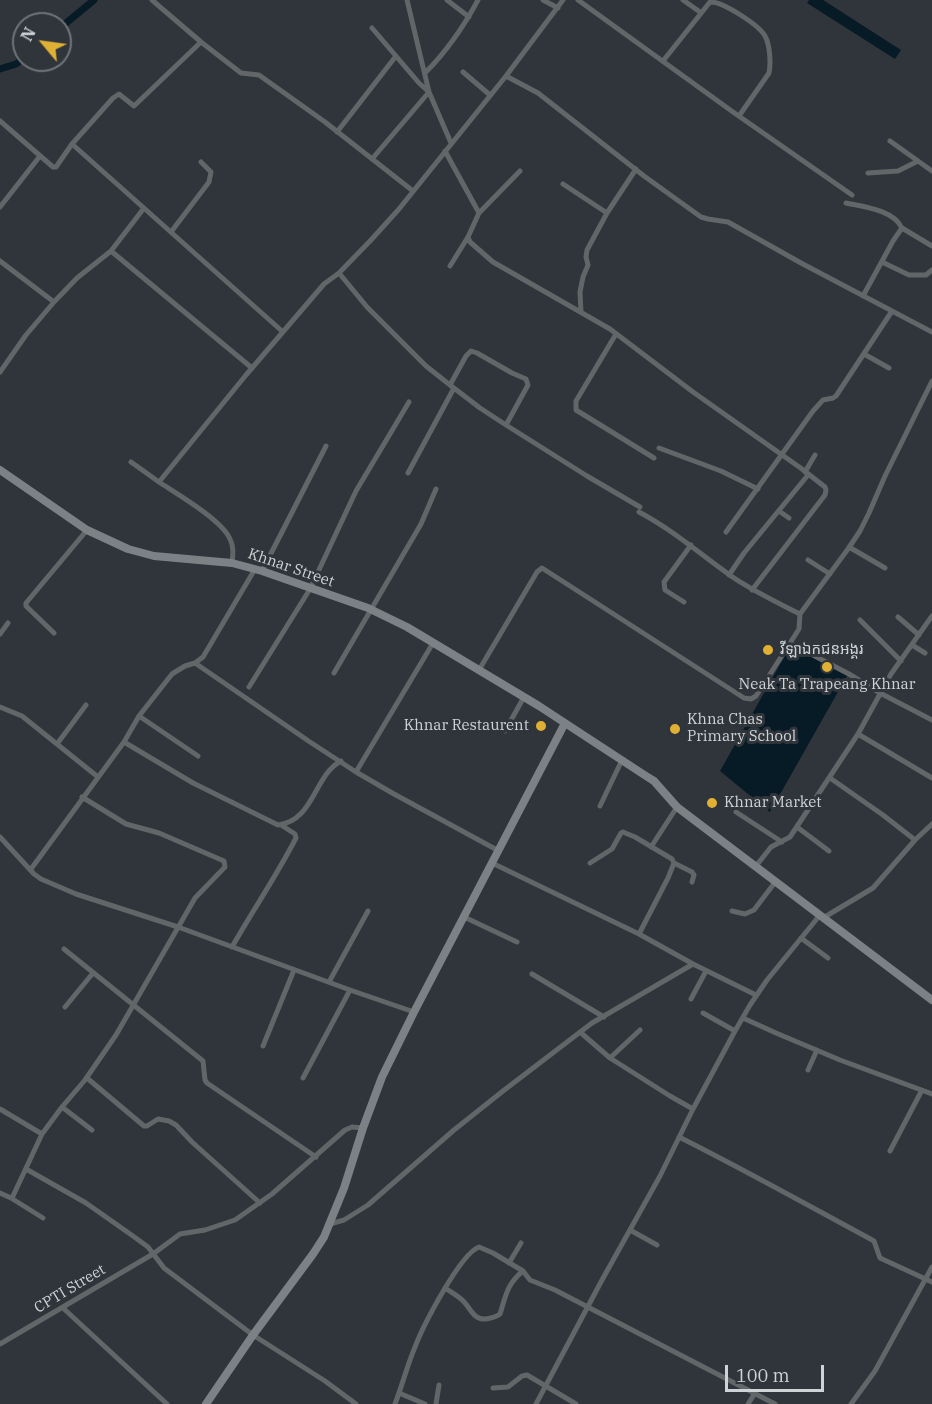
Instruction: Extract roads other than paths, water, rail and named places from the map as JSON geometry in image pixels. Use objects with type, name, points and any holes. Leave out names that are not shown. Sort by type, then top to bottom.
[{"type":"street","points":[[152,0],[242,73],[259,75],[413,191]]},
{"type":"street","points":[[407,0],[429,92],[451,143]]},
{"type":"street","points":[[447,0],[469,17]]},
{"type":"street","points":[[425,73],[441,57],[478,0]]},
{"type":"street","points":[[543,0],[558,8]]},
{"type":"street","points":[[159,482],[324,284],[339,273],[371,240],[413,191],[506,76],[563,0]]},
{"type":"street","points":[[578,0],[852,195]]},
{"type":"street","points":[[683,0],[700,12]]},
{"type":"street","points":[[663,61],[710,2],[719,3],[760,30],[766,39],[769,73],[739,116]]},
{"type":"street","points":[[372,27],[429,92]]},
{"type":"street","points":[[0,122],[56,167],[72,144],[113,98],[119,94],[134,106],[201,42]]},
{"type":"street","points":[[337,132],[396,57]]},
{"type":"street","points":[[463,72],[490,95]]},
{"type":"street","points":[[506,76],[538,93],[702,217],[728,222],[932,332]]},
{"type":"street","points":[[372,159],[429,92]]},
{"type":"street","points":[[890,141],[932,171]]},
{"type":"street","points":[[72,144],[283,332]]},
{"type":"street","points":[[445,151],[479,213]]},
{"type":"street","points":[[0,207],[40,156]]},
{"type":"street","points":[[868,173],[898,171],[918,161]]},
{"type":"street","points":[[171,232],[209,182],[211,172],[201,162]]},
{"type":"street","points":[[581,312],[581,283],[588,265],[586,253],[606,213],[636,169]]},
{"type":"street","points":[[450,266],[468,237],[479,213],[520,171]]},
{"type":"street","points":[[563,184],[606,213]]},
{"type":"street","points":[[846,203],[881,212],[895,219],[902,228],[932,246]]},
{"type":"street","points":[[0,372],[20,343],[54,302],[77,278],[111,251],[144,208]]},
{"type":"street","points":[[863,296],[902,228]]},
{"type":"street","points":[[468,237],[470,242],[493,262],[616,334],[825,487],[825,495],[752,590]]},
{"type":"street","points":[[111,251],[252,368]]},
{"type":"street","points":[[0,261],[54,302]]},
{"type":"street","points":[[882,262],[909,275],[926,275],[932,270]]},
{"type":"street","points":[[339,273],[375,316],[426,366],[480,408],[639,509],[752,590],[800,614]]},
{"type":"street","points":[[726,532],[813,411],[823,400],[836,396],[892,311]]},
{"type":"street","points":[[616,334],[576,401],[575,407],[576,410],[654,458]]},
{"type":"street","points":[[408,473],[466,356],[471,351],[526,379],[528,386],[506,425]]},
{"type":"street","points":[[864,354],[889,368]]},
{"type":"street","points":[[479,670],[537,572],[542,568],[744,698],[751,699],[756,696],[799,628],[800,614],[849,547],[869,513],[932,381]]},
{"type":"street","points":[[249,687],[310,589],[356,491],[410,402]]},
{"type":"street","points":[[31,869],[124,742],[139,716],[172,674],[203,657],[258,570],[326,446]]},
{"type":"street","points":[[658,448],[721,471],[758,489]]},
{"type":"street","points":[[729,575],[807,473],[815,455]]},
{"type":"street","points":[[131,462],[200,509],[225,530],[234,550],[232,563]]},
{"type":"street","name":"Khnar Street","points":[[0,470],[87,530],[128,549],[153,556],[232,563],[258,570],[372,610],[407,627],[566,723],[654,781],[677,807],[932,1000]]},
{"type":"street","points":[[334,673],[421,524],[436,489]]},
{"type":"street","points":[[779,511],[789,518]]},
{"type":"street","points":[[54,633],[26,606],[26,603],[87,530]]},
{"type":"street","points":[[684,602],[665,590],[663,582],[692,545]]},
{"type":"street","points":[[849,547],[885,568]]},
{"type":"street","points":[[807,560],[830,574]]},
{"type":"street","points":[[898,616],[919,635]]},
{"type":"street","points":[[756,866],[771,847],[790,837],[858,734],[891,674],[919,635],[929,626],[932,616]]},
{"type":"street","points":[[860,620],[901,661]]},
{"type":"street","points":[[0,634],[8,623]]},
{"type":"street","points":[[356,772],[433,643]]},
{"type":"street","points":[[790,643],[932,720]]},
{"type":"street","points":[[912,645],[925,654]]},
{"type":"street","points":[[195,663],[356,772],[499,851]]},
{"type":"street","points":[[505,731],[524,697]]},
{"type":"street","points":[[57,744],[86,705]]},
{"type":"street","points":[[0,707],[22,716],[98,777]]},
{"type":"street","points":[[139,716],[198,756]]},
{"type":"street","points":[[206,1404],[324,1237],[344,1188],[382,1077],[566,723]]},
{"type":"street","points":[[858,734],[932,778]]},
{"type":"street","points":[[124,742],[193,783],[295,834],[296,838],[283,863],[232,946]]},
{"type":"street","points":[[600,806],[622,760]]},
{"type":"street","points":[[281,825],[294,819],[309,805],[328,771],[341,761]]},
{"type":"street","points":[[830,778],[915,840]]},
{"type":"street","points":[[11,1198],[42,1134],[87,1078],[116,1035],[195,898],[225,867],[225,862],[159,833],[126,824],[82,797]]},
{"type":"street","points":[[651,847],[677,807]]},
{"type":"street","points":[[736,812],[783,842]]},
{"type":"street","points":[[536,1404],[756,995],[801,938],[821,917],[873,888],[932,824]]},
{"type":"street","points":[[797,827],[829,851]]},
{"type":"street","points":[[590,863],[612,849],[622,832],[628,833],[692,872],[694,875],[692,882]]},
{"type":"street","points":[[0,837],[34,874],[76,894],[178,927],[414,1012]]},
{"type":"street","points":[[492,863],[639,934],[706,971],[756,995]]},
{"type":"street","points":[[639,934],[674,863]]},
{"type":"street","points":[[732,911],[745,914],[754,910],[776,881]]},
{"type":"street","points":[[329,982],[368,911]]},
{"type":"street","points":[[464,917],[518,942]]},
{"type":"street","points":[[801,938],[828,958]]},
{"type":"street","points":[[64,950],[203,1061],[207,1083],[316,1157]]},
{"type":"street","points":[[330,1224],[344,1220],[368,1205],[462,1123],[580,1032],[693,964]]},
{"type":"street","points":[[262,1046],[294,970]]},
{"type":"street","points":[[691,999],[706,971]]},
{"type":"street","points":[[65,1008],[93,973]]},
{"type":"street","points":[[532,974],[604,1017]]},
{"type":"street","points":[[303,1078],[350,990]]},
{"type":"street","points":[[703,1013],[735,1031]]},
{"type":"street","points":[[743,1018],[817,1050],[932,1094]]},
{"type":"street","points":[[610,1058],[640,1030]]},
{"type":"street","points":[[580,1032],[610,1058],[693,1109]]},
{"type":"street","points":[[808,1070],[817,1050]]},
{"type":"street","points":[[87,1078],[144,1126],[158,1119],[176,1125],[260,1203]]},
{"type":"street","points":[[890,1151],[922,1090]]},
{"type":"street","points":[[62,1107],[92,1130]]},
{"type":"street","points":[[0,1108],[42,1134]]},
{"type":"street","name":"CPTI Street","points":[[0,1344],[153,1254],[180,1234],[204,1230],[235,1220],[272,1194],[349,1128],[363,1128]]},
{"type":"street","points":[[679,1137],[743,1169],[874,1241],[880,1258],[929,1280]]},
{"type":"street","points":[[26,1169],[86,1203],[148,1247],[164,1268],[253,1335],[325,1381],[356,1404]]},
{"type":"street","points":[[0,1193],[43,1218]]},
{"type":"street","points":[[630,1230],[657,1245]]},
{"type":"street","points":[[509,1263],[521,1243]]},
{"type":"street","points":[[395,1404],[419,1337],[457,1269],[476,1247],[483,1248],[523,1271],[530,1280],[555,1290],[775,1404]]},
{"type":"street","points":[[851,1404],[875,1371],[929,1280],[932,1268]]},
{"type":"street","points":[[445,1288],[462,1299],[477,1318],[497,1317],[508,1288],[523,1271]]},
{"type":"street","points":[[63,1308],[167,1404]]},
{"type":"street","points":[[494,1388],[511,1385],[519,1377],[527,1375],[576,1404]]},
{"type":"street","points":[[436,1404],[439,1385]]},
{"type":"street","points":[[748,1404],[754,1393]]},
{"type":"street","points":[[399,1394],[425,1404]]},
{"type":"water","points":[[809,0],[823,0],[901,50],[895,59],[807,3]]},
{"type":"water","points":[[791,645],[847,676],[770,812],[720,771]]},
{"type":"waterway","points":[[72,18],[94,0]]},
{"type":"waterway","points":[[0,69],[12,65]]},
{"type":"place","name":"វីឡាឯកជនអង្គរ","points":[[768,650]]},
{"type":"place","name":"Neak Ta Trapeang Khnar","points":[[827,667]]},
{"type":"place","name":"Khnar Restaurent","points":[[541,726]]},
{"type":"place","name":"Khna Chas Primary School","points":[[675,729]]},
{"type":"place","name":"Khnar Market","points":[[712,803]]}]
